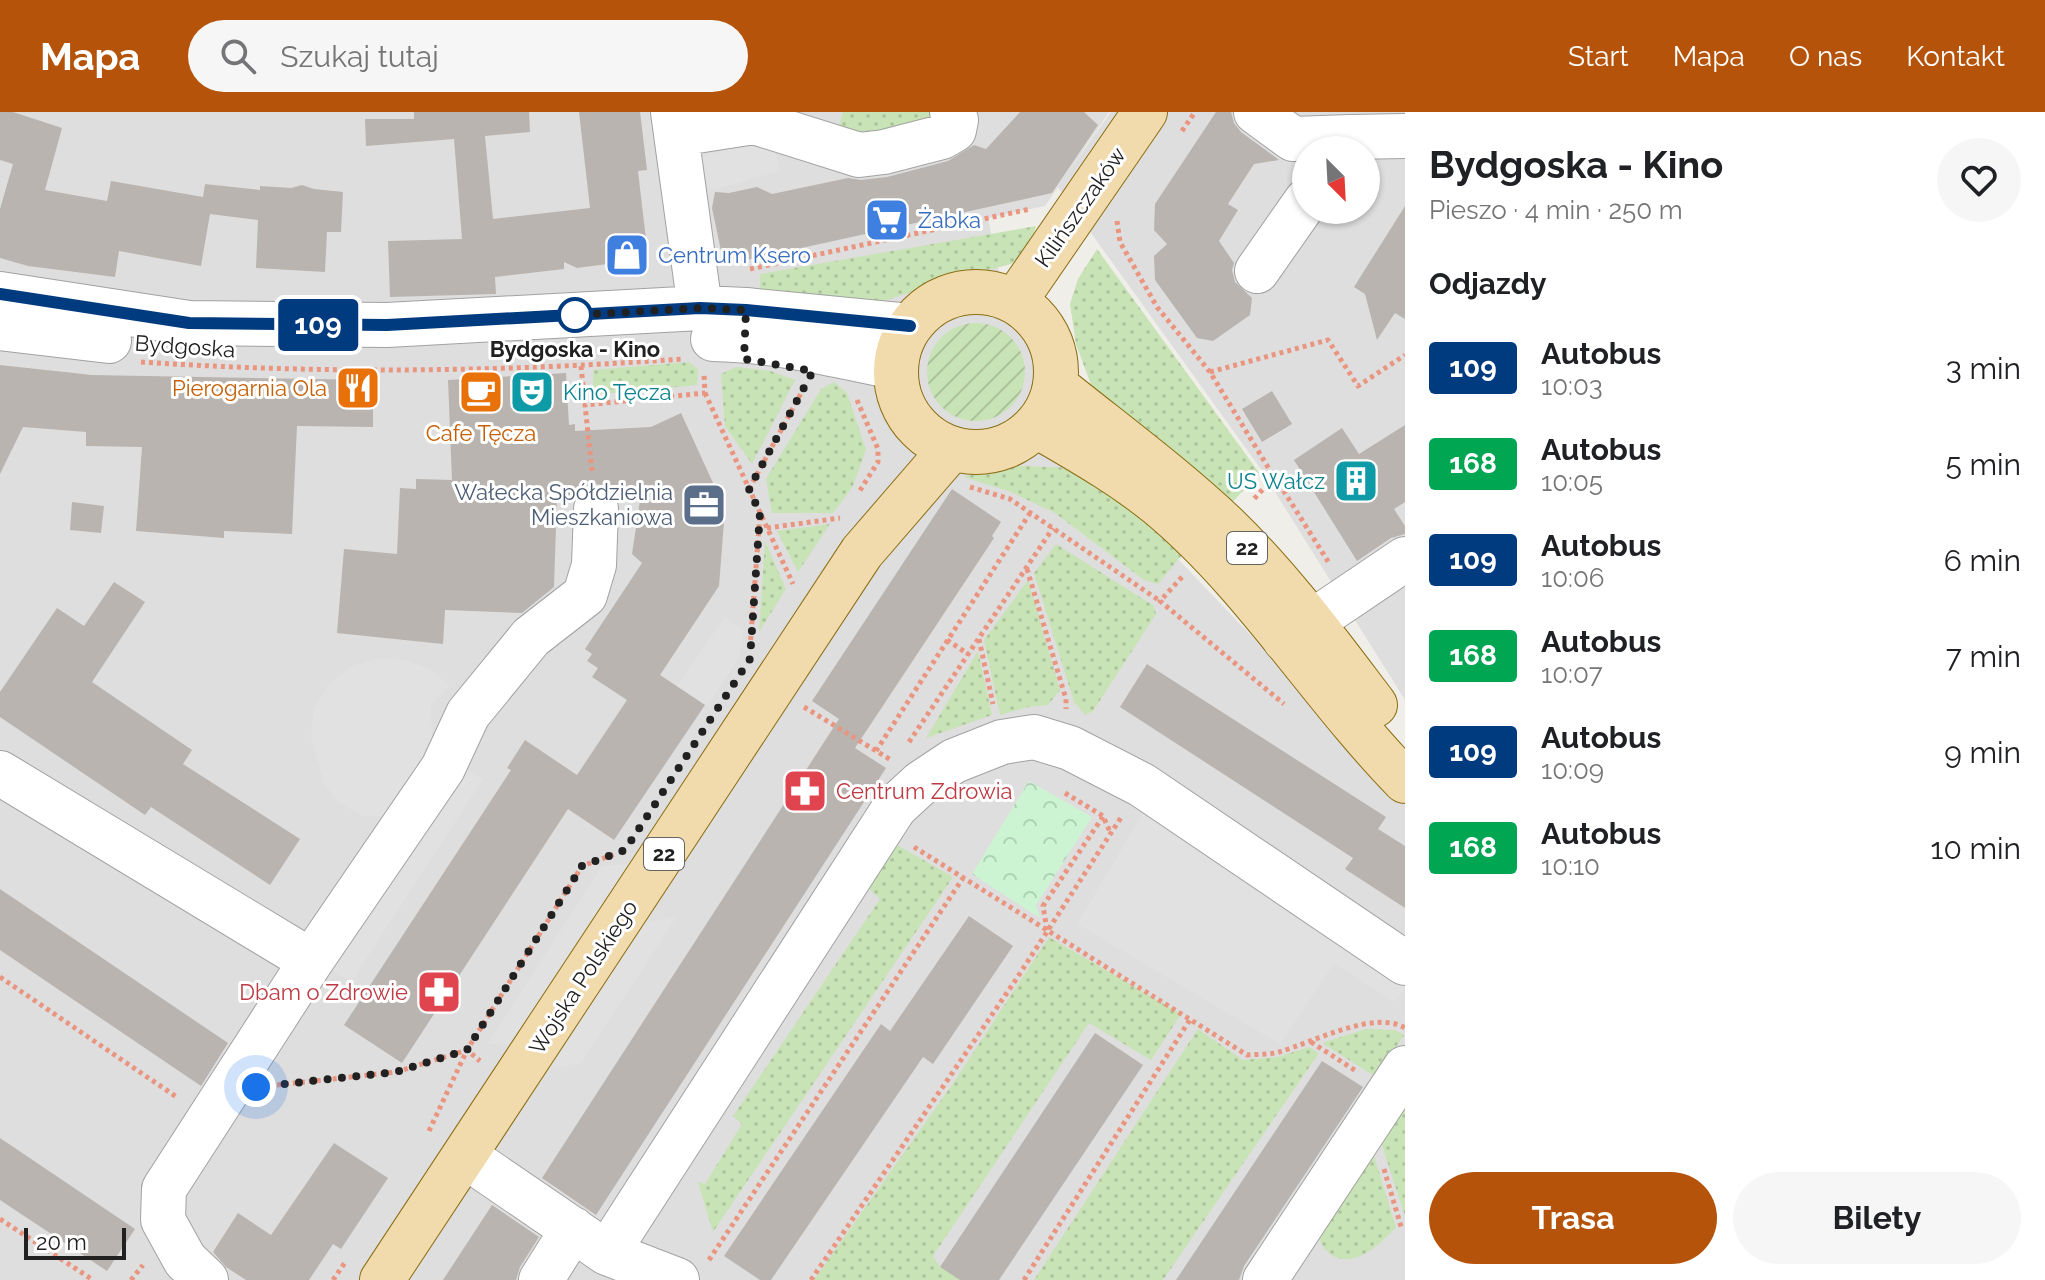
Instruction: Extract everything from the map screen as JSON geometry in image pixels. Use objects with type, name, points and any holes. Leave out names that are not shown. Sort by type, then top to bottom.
[{"type":"main road","name":"Kilińszczaków","points":[[1015,301],[1145,112]]},
{"type":"main road","points":[[969,292],[993,293],[1015,301],[1031,313],[1048,337],[1057,365],[1056,386],[1049,407],[1037,426],[1019,441],[998,451],[944,455],[905,412],[897,390],[895,367],[900,345],[910,326],[926,309],[947,297],[969,292]]},
{"type":"main road","name":"22","points":[[1056,386],[1165,472],[1227,527],[1405,781]]},
{"type":"main road","name":"22","points":[[1037,426],[1104,465],[1158,504],[1298,631],[1405,743]]},
{"type":"main road","name":"Wojska Polskiego","points":[[366,1267],[465,1156],[511,1086],[846,533],[944,455]]},
{"type":"street","points":[[698,293],[675,123],[754,122],[859,155],[942,137],[954,130],[956,120],[952,112]]},
{"type":"street","points":[[1256,112],[1292,138]]},
{"type":"street","points":[[1380,139],[1405,136]]},
{"type":"street","points":[[1257,271],[1292,221]]},
{"type":"street","name":"Bydgoska","points":[[0,294],[189,323],[387,325],[698,293],[746,310],[910,326]]},
{"type":"street","name":"Bydgoska","points":[[0,328],[185,349],[377,353],[694,338],[744,339],[824,351],[895,367]]},
{"type":"street","points":[[206,1280],[185,1260],[163,1220],[164,1189],[311,961],[443,768],[468,714],[531,637],[585,595],[594,565],[596,509]]},
{"type":"street","points":[[1298,631],[1405,559]]},
{"type":"street","points":[[541,1280],[601,1254],[889,817],[921,783],[954,761],[1002,742],[1034,737],[1052,742],[1142,785],[1405,963]]},
{"type":"street","points":[[0,773],[311,961]]},
{"type":"street","points":[[1265,1280],[1384,1072]]},
{"type":"street","points":[[465,1156],[601,1254],[691,1273]]},
{"type":"path","points":[[698,293],[1045,206],[1064,185],[1119,222],[1120,242],[1157,307],[1210,372],[1274,477],[1227,527]]},
{"type":"path","points":[[1210,372],[1328,340],[1358,386],[1405,355]]},
{"type":"path","points":[[581,366],[596,509]]},
{"type":"path","points":[[704,369],[705,393],[795,588],[803,577]]},
{"type":"path","points":[[749,489],[806,384]]},
{"type":"path","points":[[585,405],[705,393]]},
{"type":"path","points":[[855,394],[878,449],[878,462],[856,496]]},
{"type":"path","points":[[944,455],[1160,601]]},
{"type":"path","points":[[767,528],[846,533],[849,507]]},
{"type":"path","points":[[757,647],[750,659],[760,513]]},
{"type":"path","points":[[876,751],[1030,513]]},
{"type":"path","points":[[903,751],[1053,528]]},
{"type":"path","points":[[1027,567],[1066,699],[1066,717],[1052,742]]},
{"type":"path","points":[[947,640],[968,654]]},
{"type":"path","points":[[800,705],[895,763]]},
{"type":"path","points":[[811,1280],[1142,785]]},
{"type":"path","points":[[1047,931],[1043,906],[1103,816],[1111,833]]},
{"type":"path","points":[[889,817],[963,878],[1247,1055],[1275,1053],[1365,1024],[1397,1023],[1405,1028]]},
{"type":"path","points":[[423,1141],[467,1050],[582,866],[625,850]]},
{"type":"path","points":[[691,1273],[963,878]]},
{"type":"path","points":[[0,977],[183,1101]]},
{"type":"path","points":[[1024,1280],[1191,1018]]},
{"type":"path","points":[[1310,1042],[1384,1072]]},
{"type":"path","points":[[467,1050],[511,1086]]},
{"type":"path","points":[[228,1090],[396,1072],[467,1050]]},
{"type":"path","points":[[1381,1161],[1404,1229]]},
{"type":"path","points":[[0,1219],[93,1280]]},
{"type":"path","points":[[333,1280],[366,1267]]},
{"type":"shaded area","points":[[0,112],[1109,112],[1069,171],[1111,112],[1405,112],[1405,700],[1260,468],[1058,187],[1045,206],[988,218],[1008,316],[1082,398],[1136,515],[1405,797],[1405,1280],[0,1280]]},
{"type":"shaded area","points":[[772,138],[780,171],[709,191],[699,157]]},
{"type":"shaded area","points":[[725,617],[744,630],[739,658],[708,705],[705,705],[677,686]]},
{"type":"shaded area","points":[[379,658],[406,660],[429,669],[450,686],[431,704],[432,737],[391,816],[363,816],[338,802],[324,783],[311,737],[314,709],[328,685],[352,666]]},
{"type":"shaded area","points":[[461,765],[483,779],[351,982],[327,967]]},
{"type":"shaded area","points":[[1146,808],[1405,974],[1405,988],[1394,1002],[1334,963],[1280,1044],[1077,924]]},
{"type":"shaded area","points":[[636,863],[518,1042],[487,1045],[602,866]]},
{"type":"shaded area","points":[[677,916],[581,1063],[545,1070],[640,924]]},
{"type":"green space","points":[[843,112],[930,112],[934,129],[836,137]]},
{"type":"green space","points":[[1036,226],[1028,253],[1011,264],[881,302],[760,300],[760,274]]},
{"type":"green space","points":[[1097,249],[1260,474],[1226,508],[1094,393],[1076,344],[1070,304],[1078,279]]},
{"type":"green space","points":[[976,323],[995,327],[1011,337],[1021,353],[1025,372],[1021,391],[1011,407],[995,417],[976,421],[957,417],[941,407],[931,391],[927,372],[931,353],[941,337],[957,327]]},
{"type":"green space","points":[[689,362],[698,369],[697,385],[593,395],[593,370]]},
{"type":"green space","points":[[736,367],[770,371],[795,380],[752,464],[725,426],[721,374]]},
{"type":"green space","points":[[834,382],[847,393],[866,450],[852,488],[833,513],[772,513],[766,479],[821,389]]},
{"type":"green space","points":[[993,465],[1076,468],[1188,548],[1158,584],[1144,580],[1055,513],[1011,492],[964,477]]},
{"type":"green space","points":[[830,524],[798,572],[777,531]]},
{"type":"green space","points":[[765,542],[786,589],[759,632]]},
{"type":"green space","points":[[1056,544],[1154,606],[1156,614],[1093,711],[1085,715],[1074,702],[1034,573]]},
{"type":"green space","points":[[1028,580],[1060,690],[1048,705],[1000,715],[984,640]]},
{"type":"green space","points":[[978,651],[992,715],[926,738]]},
{"type":"green space","points":[[1029,781],[1092,817],[1036,905],[1040,918],[972,874]]},
{"type":"green space","points":[[892,842],[953,877],[713,1232],[698,1182],[705,1184],[742,1124],[733,1116],[880,899],[864,884]]},
{"type":"green space","points":[[1049,937],[1181,1014],[1151,1060],[1089,1023],[933,1256],[940,1267],[960,1280],[814,1280],[954,1082]]},
{"type":"green space","points":[[1198,1029],[1243,1060],[1278,1057],[1309,1047],[1319,1053],[1163,1280],[1034,1280]]},
{"type":"green space","points":[[1366,1029],[1395,1030],[1404,1035],[1376,1077],[1322,1043]]},
{"type":"green space","points":[[1405,1094],[1405,1216],[1378,1133]]},
{"type":"green space","points":[[1369,1140],[1396,1227],[1366,1253],[1348,1259],[1339,1258],[1324,1248],[1313,1226]]},
{"type":"building","points":[[0,112],[13,112],[62,128],[45,190],[107,201],[111,181],[203,197],[205,184],[260,190],[260,186],[291,188],[302,185],[343,192],[341,232],[327,232],[325,272],[256,268],[258,220],[210,214],[201,266],[119,251],[115,277],[28,266],[0,258],[0,209],[13,164],[0,160]]},
{"type":"building","points":[[414,112],[529,112],[530,132],[485,136],[493,219],[590,208],[579,112],[640,112],[647,170],[638,171],[647,248],[638,260],[577,268],[564,262],[564,269],[495,277],[496,294],[390,297],[388,241],[462,239],[454,139],[366,146],[365,119],[414,119]]},
{"type":"building","points":[[1020,112],[1084,112],[1098,125],[1052,193],[724,265],[712,208],[715,192],[729,193],[757,187],[772,194],[848,178],[887,177],[948,161],[974,145],[986,149]]},
{"type":"building","points":[[1216,112],[1231,112],[1241,132],[1279,160],[1254,164],[1228,204],[1238,210],[1219,241],[1234,263],[1235,282],[1252,298],[1250,315],[1213,341],[1197,338],[1155,280],[1154,256],[1167,244],[1154,230],[1155,204]]},
{"type":"building","points":[[1405,206],[1405,319],[1395,313],[1377,340],[1365,294],[1354,287]]},
{"type":"building","points":[[0,365],[92,375],[373,380],[373,427],[297,426],[292,534],[224,531],[224,538],[136,531],[142,447],[86,446],[86,432],[23,427],[0,474]]},
{"type":"building","points":[[566,373],[569,425],[575,424],[575,431],[651,427],[681,413],[725,509],[719,586],[660,675],[705,705],[614,840],[568,809],[402,1063],[344,1025],[511,770],[507,768],[525,740],[577,775],[627,700],[592,677],[598,668],[587,661],[592,654],[585,649],[642,563],[632,554],[641,494],[616,495],[609,487],[596,484],[584,487],[575,496],[557,497],[554,587],[522,613],[445,610],[443,644],[337,633],[344,549],[397,554],[400,488],[416,489],[416,479],[452,480],[448,380]]},
{"type":"building","points":[[1272,391],[1292,424],[1262,442],[1242,409]]},
{"type":"building","name":"US Wałcz","points":[[1405,425],[1405,502],[1394,509],[1405,526],[1405,534],[1391,538],[1357,561],[1294,460],[1342,428],[1359,454]]},
{"type":"building","points":[[952,489],[1001,522],[992,536],[994,538],[855,748],[886,768],[596,1215],[542,1178],[839,719],[812,701]]},
{"type":"building","points":[[72,502],[104,506],[101,533],[70,530]]},
{"type":"building","points":[[114,582],[145,602],[92,682],[192,750],[183,764],[300,839],[270,885],[151,807],[145,815],[0,717],[0,692],[57,608],[84,626]]},
{"type":"building","points":[[1147,664],[1386,817],[1378,829],[1405,846],[1405,908],[1345,869],[1353,858],[1120,707]]},
{"type":"building","points":[[0,889],[228,1043],[201,1086],[0,950]]},
{"type":"building","points":[[969,916],[1013,946],[933,1064],[923,1057],[771,1280],[760,1280],[724,1256],[881,1024],[890,1031]]},
{"type":"building","points":[[1095,1033],[1143,1065],[999,1280],[960,1280],[940,1267]]},
{"type":"building","points":[[1322,1061],[1363,1087],[1244,1266],[1239,1280],[1176,1280]]},
{"type":"building","points":[[0,1138],[135,1229],[107,1271],[0,1200]]},
{"type":"building","points":[[334,1143],[388,1178],[341,1249],[333,1244],[309,1280],[246,1280],[226,1267],[213,1252],[238,1213],[271,1235]]},
{"type":"building","points":[[492,1205],[539,1237],[520,1267],[516,1280],[443,1280]]},
{"type":"bus line","name":"109","points":[[0,294],[189,323],[387,325],[700,308],[910,326]]},
{"type":"place","name":"Żabka","points":[[887,220]]},
{"type":"place","name":"Centrum Ksero","points":[[627,255]]},
{"type":"place","name":"Bydgoska - Kino","points":[[575,315]]},
{"type":"place","name":"Pierogarnia Ola","points":[[358,388]]},
{"type":"place","name":"Cafe Tęcza","points":[[481,392]]},
{"type":"place","name":"Kino Tęcza","points":[[532,392]]},
{"type":"place","name":"US Wałcz","points":[[1356,481]]},
{"type":"place","name":"Wałecka Spółdzielnia Mieszkaniowa","points":[[704,505]]},
{"type":"place","name":"Centrum Zdrowia","points":[[805,791]]},
{"type":"place","name":"Dbam o Zdrowie","points":[[439,992]]},
{"type":"route","points":[[256,1087],[396,1072],[467,1050],[582,866],[625,850],[750,659],[760,513],[749,489],[813,371],[744,359],[746,310],[700,308],[575,315]]}]
